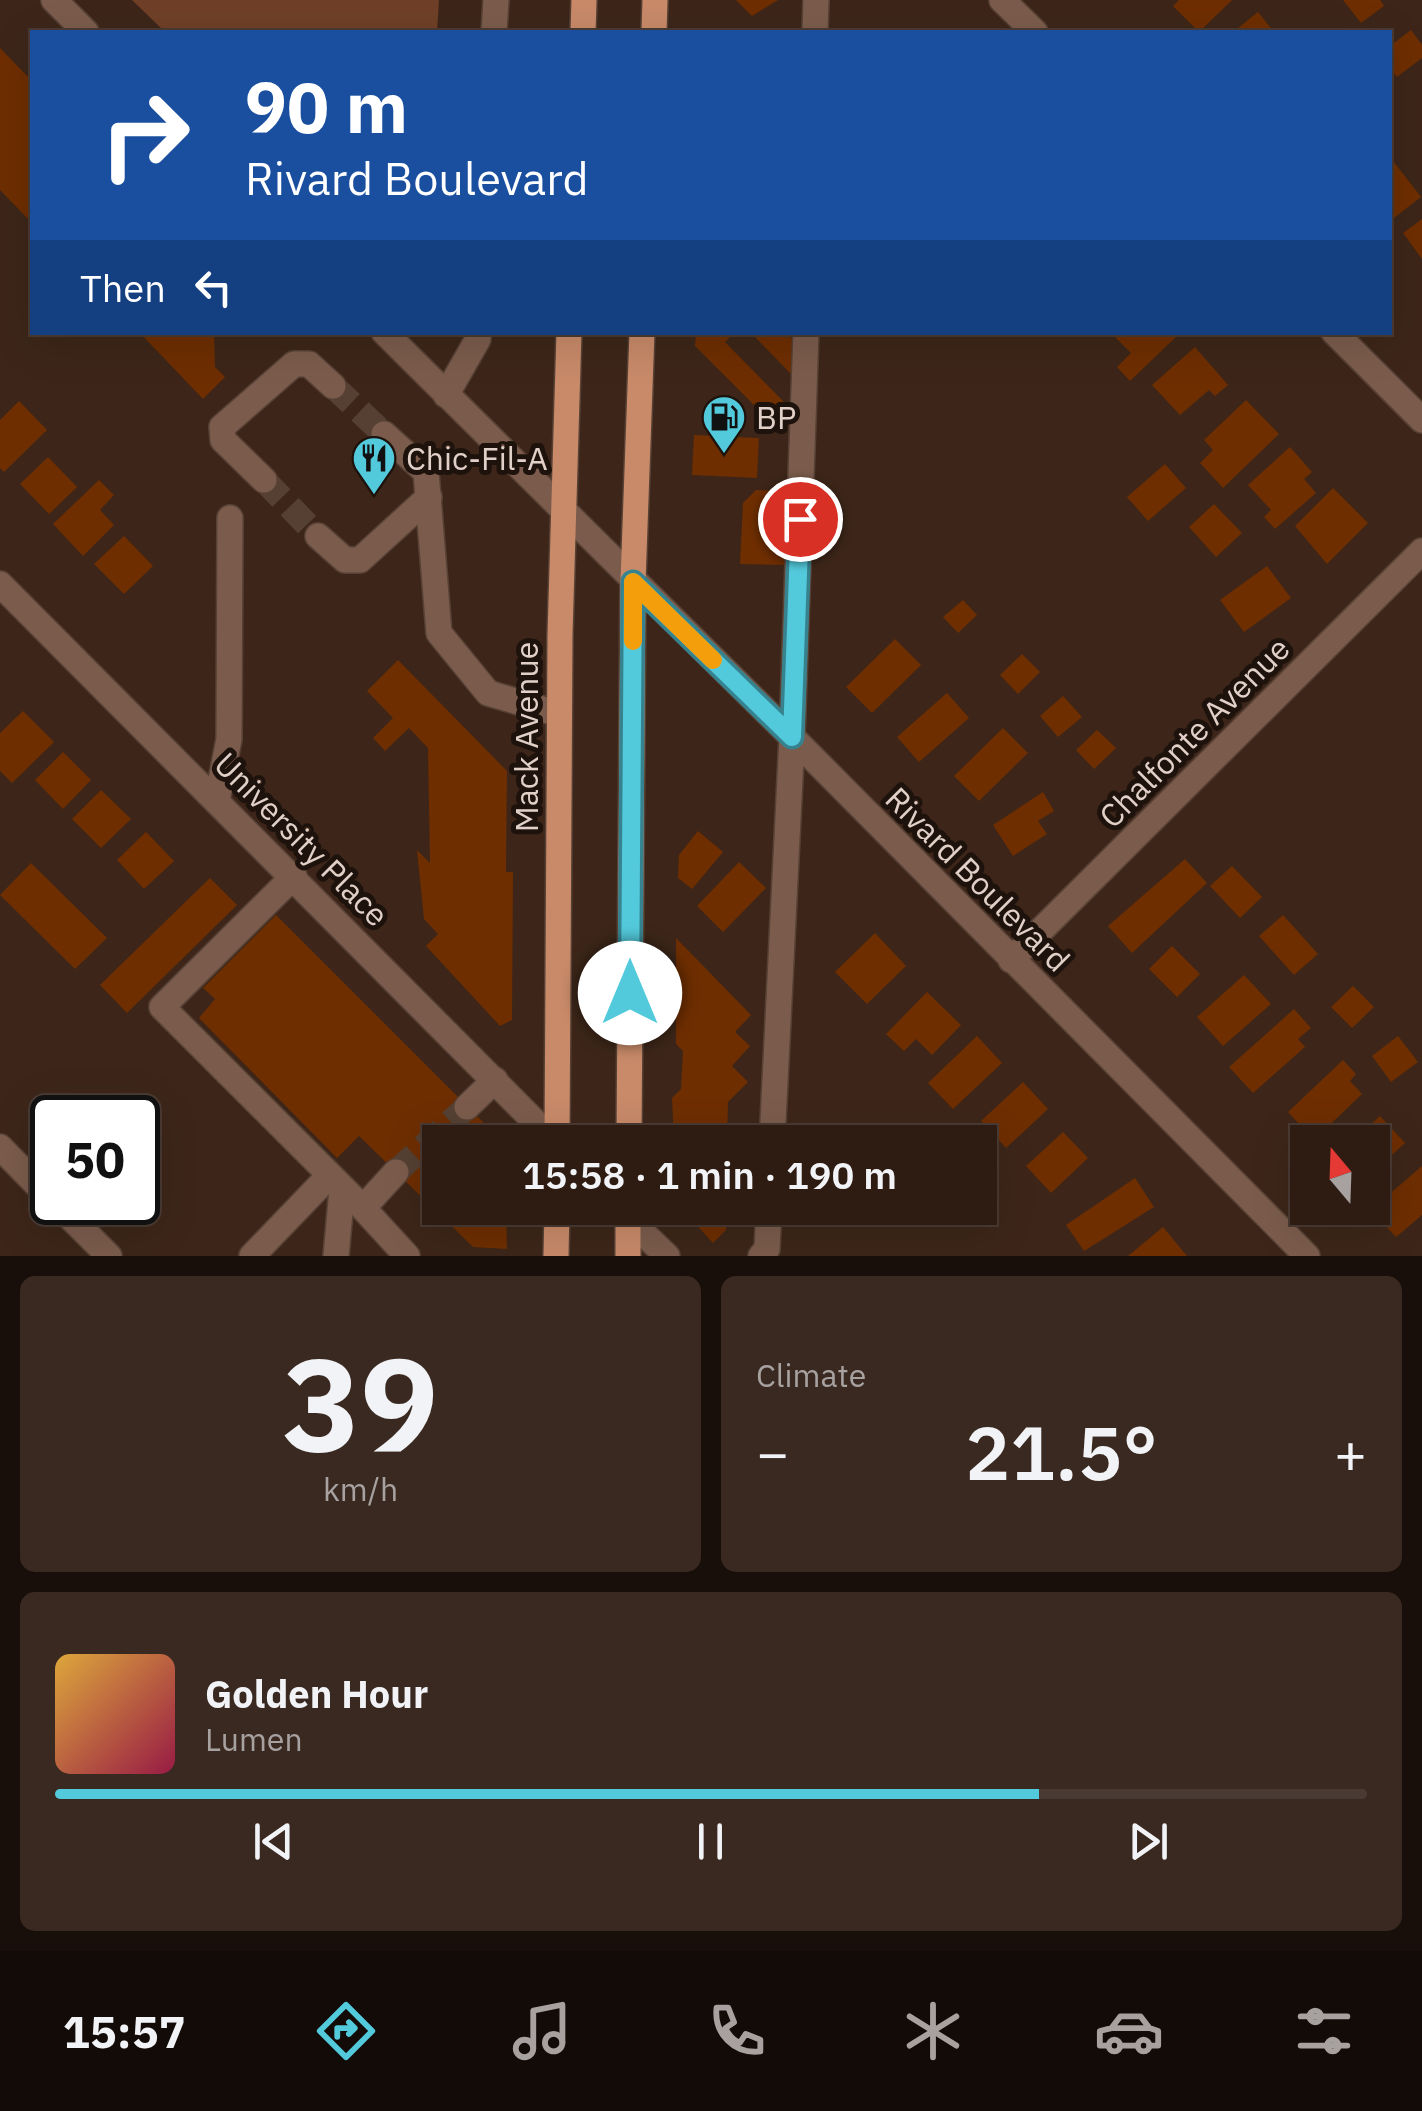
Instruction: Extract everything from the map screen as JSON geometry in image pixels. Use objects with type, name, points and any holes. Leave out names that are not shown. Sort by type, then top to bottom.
[{"type":"main road","points":[[583,30],[584,0]]},
{"type":"main road","points":[[654,30],[655,0]]},
{"type":"main road","name":"Mack Avenue","points":[[556,1125],[558,714],[569,335]]},
{"type":"main road","points":[[629,1125],[633,582],[642,335]]},
{"type":"main road","points":[[556,1225],[556,1256]]},
{"type":"main road","points":[[625,1225],[628,1256]]},
{"type":"street","points":[[54,0],[84,30]]},
{"type":"street","points":[[494,30],[496,0]]},
{"type":"street","points":[[815,30],[816,0]]},
{"type":"street","points":[[1002,0],[1032,30]]},
{"type":"street","name":"Rivard Boulevard","points":[[387,335],[1307,1256]]},
{"type":"street","points":[[446,396],[478,335]]},
{"type":"street","points":[[773,1125],[806,335]]},
{"type":"street","points":[[1337,335],[1422,420]]},
{"type":"street","points":[[264,480],[223,440],[222,428],[294,364],[309,364],[333,386]]},
{"type":"street","points":[[384,434],[426,472],[440,633],[488,693],[558,714]]},
{"type":"street","points":[[318,536],[345,560],[360,560],[429,497]]},
{"type":"street","points":[[218,801],[229,739],[230,518]]},
{"type":"street","name":"Chalfonte Avenue","points":[[1011,960],[1422,551]]},
{"type":"street","name":"University Place","points":[[0,584],[539,1125]]},
{"type":"street","points":[[294,876],[162,1007],[406,1256]]},
{"type":"street","points":[[468,1106],[495,1080]]},
{"type":"street","points":[[0,1147],[30,1177]]},
{"type":"street","points":[[362,1208],[396,1172]]},
{"type":"street","points":[[252,1256],[336,1182]]},
{"type":"street","points":[[336,1182],[336,1256]]},
{"type":"street","points":[[78,1225],[109,1256]]},
{"type":"street","points":[[638,1225],[668,1256]]},
{"type":"street","points":[[761,1256],[767,1249],[768,1225]]},
{"type":"shaded area","points":[[132,0],[439,0],[437,30],[163,30]]},
{"type":"building","points":[[736,0],[778,0],[752,16]]},
{"type":"building","points":[[1179,0],[1232,0],[1201,30],[1173,6]]},
{"type":"building","points":[[1343,0],[1380,0],[1384,6],[1361,23]]},
{"type":"building","points":[[1258,12],[1272,30],[1236,30]]},
{"type":"building","points":[[1411,30],[1422,45],[1422,58],[1397,77],[1392,71],[1392,44]]},
{"type":"building","points":[[0,48],[30,79],[30,221],[0,190]]},
{"type":"building","points":[[1392,160],[1421,197],[1392,219]]},
{"type":"building","points":[[1422,219],[1422,259],[1403,233]]},
{"type":"building","points":[[142,335],[214,335],[215,367],[225,377],[203,399]]},
{"type":"building","points":[[696,335],[732,335],[725,342],[784,402],[767,418],[695,346]]},
{"type":"building","points":[[753,335],[788,335],[792,339],[791,374]]},
{"type":"building","points":[[1115,337],[1176,337],[1130,381],[1117,367],[1131,353]]},
{"type":"building","points":[[1195,347],[1228,385],[1215,396],[1209,390],[1180,415],[1152,385]]},
{"type":"building","points":[[1246,400],[1279,434],[1223,488],[1200,463],[1213,450],[1204,440]]},
{"type":"building","points":[[19,401],[47,430],[4,472],[0,468],[0,420]]},
{"type":"building","points":[[694,435],[759,438],[757,478],[692,475]]},
{"type":"building","points":[[1290,447],[1312,472],[1304,479],[1316,493],[1275,529],[1264,517],[1271,510],[1248,485]]},
{"type":"building","points":[[48,457],[77,487],[49,514],[20,484]]},
{"type":"building","points":[[1165,464],[1186,488],[1148,521],[1127,497]]},
{"type":"building","points":[[99,480],[114,495],[100,510],[114,525],[83,556],[53,524]]},
{"type":"building","points":[[1333,488],[1368,523],[1327,564],[1295,526]]},
{"type":"building","points":[[756,490],[788,491],[785,565],[740,564],[743,503]]},
{"type":"building","points":[[1214,504],[1242,533],[1216,557],[1189,527]]},
{"type":"building","points":[[124,536],[153,566],[124,594],[94,564]]},
{"type":"building","points":[[1267,566],[1291,598],[1244,632],[1220,600]]},
{"type":"building","points":[[963,600],[977,615],[958,633],[943,617]]},
{"type":"building","points":[[895,639],[921,665],[872,713],[846,687]]},
{"type":"building","points":[[1022,654],[1040,672],[1018,694],[1000,675]]},
{"type":"building","points":[[398,660],[507,771],[506,872],[513,872],[512,1020],[500,1026],[426,946],[438,934],[424,919],[417,850],[430,863],[428,748],[409,728],[385,751],[373,738],[393,718],[367,691]]},
{"type":"building","points":[[947,693],[969,718],[919,762],[897,737]]},
{"type":"building","points":[[1063,696],[1082,717],[1058,737],[1040,716]]},
{"type":"building","points":[[23,711],[54,742],[12,783],[0,771],[0,733]]},
{"type":"building","points":[[1003,728],[1028,753],[979,801],[954,776]]},
{"type":"building","points":[[1097,730],[1116,748],[1094,769],[1076,750]]},
{"type":"building","points":[[63,752],[91,780],[63,809],[35,780]]},
{"type":"building","points":[[101,790],[131,819],[101,848],[72,819]]},
{"type":"building","points":[[1043,792],[1054,811],[1038,821],[1047,834],[1013,856],[993,825]]},
{"type":"building","points":[[698,831],[723,852],[692,889],[678,878],[679,855]]},
{"type":"building","points":[[146,832],[174,861],[144,889],[117,860]]},
{"type":"building","points":[[1185,859],[1207,883],[1132,953],[1108,926]]},
{"type":"building","points":[[739,862],[766,888],[723,932],[697,906]]},
{"type":"building","points":[[31,863],[107,938],[75,969],[0,895]]},
{"type":"building","points":[[1232,866],[1262,897],[1240,918],[1210,886]]},
{"type":"building","points":[[210,878],[237,905],[127,1013],[100,985]]},
{"type":"building","points":[[276,915],[486,1125],[422,1125],[422,1197],[359,1136],[337,1158],[199,1018],[215,999],[203,988]]},
{"type":"building","points":[[1283,915],[1318,954],[1294,975],[1259,936]]},
{"type":"building","points":[[875,933],[906,966],[867,1004],[835,972]]},
{"type":"building","points":[[676,938],[751,1015],[735,1032],[750,1046],[732,1066],[748,1082],[728,1102],[727,1125],[673,1125],[672,1098],[681,1089],[683,1051],[676,1044]]},
{"type":"building","points":[[1172,946],[1200,974],[1177,997],[1149,969]]},
{"type":"building","points":[[1244,975],[1271,1004],[1223,1046],[1197,1017]]},
{"type":"building","points":[[1353,986],[1374,1007],[1352,1028],[1331,1007]]},
{"type":"building","points":[[927,992],[961,1025],[932,1055],[916,1039],[904,1051],[886,1034]]},
{"type":"building","points":[[1294,1009],[1311,1028],[1298,1039],[1305,1047],[1253,1093],[1229,1067]]},
{"type":"building","points":[[977,1036],[1002,1063],[953,1109],[928,1083]]},
{"type":"building","points":[[1398,1036],[1418,1062],[1391,1082],[1372,1056]]},
{"type":"building","points":[[1343,1060],[1356,1074],[1350,1081],[1362,1094],[1330,1125],[1300,1125],[1288,1112]]},
{"type":"building","points":[[1023,1082],[1048,1109],[1006,1148],[997,1138],[997,1125],[981,1121]]},
{"type":"building","points":[[1380,1116],[1388,1125],[1370,1125]]},
{"type":"building","points":[[1390,1127],[1405,1143],[1390,1157]]},
{"type":"building","points":[[1063,1132],[1088,1158],[1051,1193],[1026,1166]]},
{"type":"building","points":[[1422,1166],[1422,1215],[1396,1237],[1385,1225],[1390,1225],[1390,1194]]},
{"type":"building","points":[[1135,1178],[1154,1207],[1084,1251],[1066,1225]]},
{"type":"building","points":[[450,1225],[506,1225],[507,1249],[473,1247]]},
{"type":"building","points":[[697,1225],[726,1225],[713,1243]]},
{"type":"building","points":[[1163,1227],[1187,1256],[1128,1256]]},
{"type":"tunnel","points":[[333,386],[384,434]]},
{"type":"tunnel","points":[[264,480],[318,536]]},
{"type":"tunnel","points":[[396,1172],[467,1107]]},
{"type":"slow traffic","points":[[633,641],[633,582],[713,660]]},
{"type":"place","name":"BP","points":[[724,455]]},
{"type":"place","name":"Chic-Fil-A","points":[[374,496]]},
{"type":"route","points":[[630,993],[633,582],[792,737],[800,519]]}]
